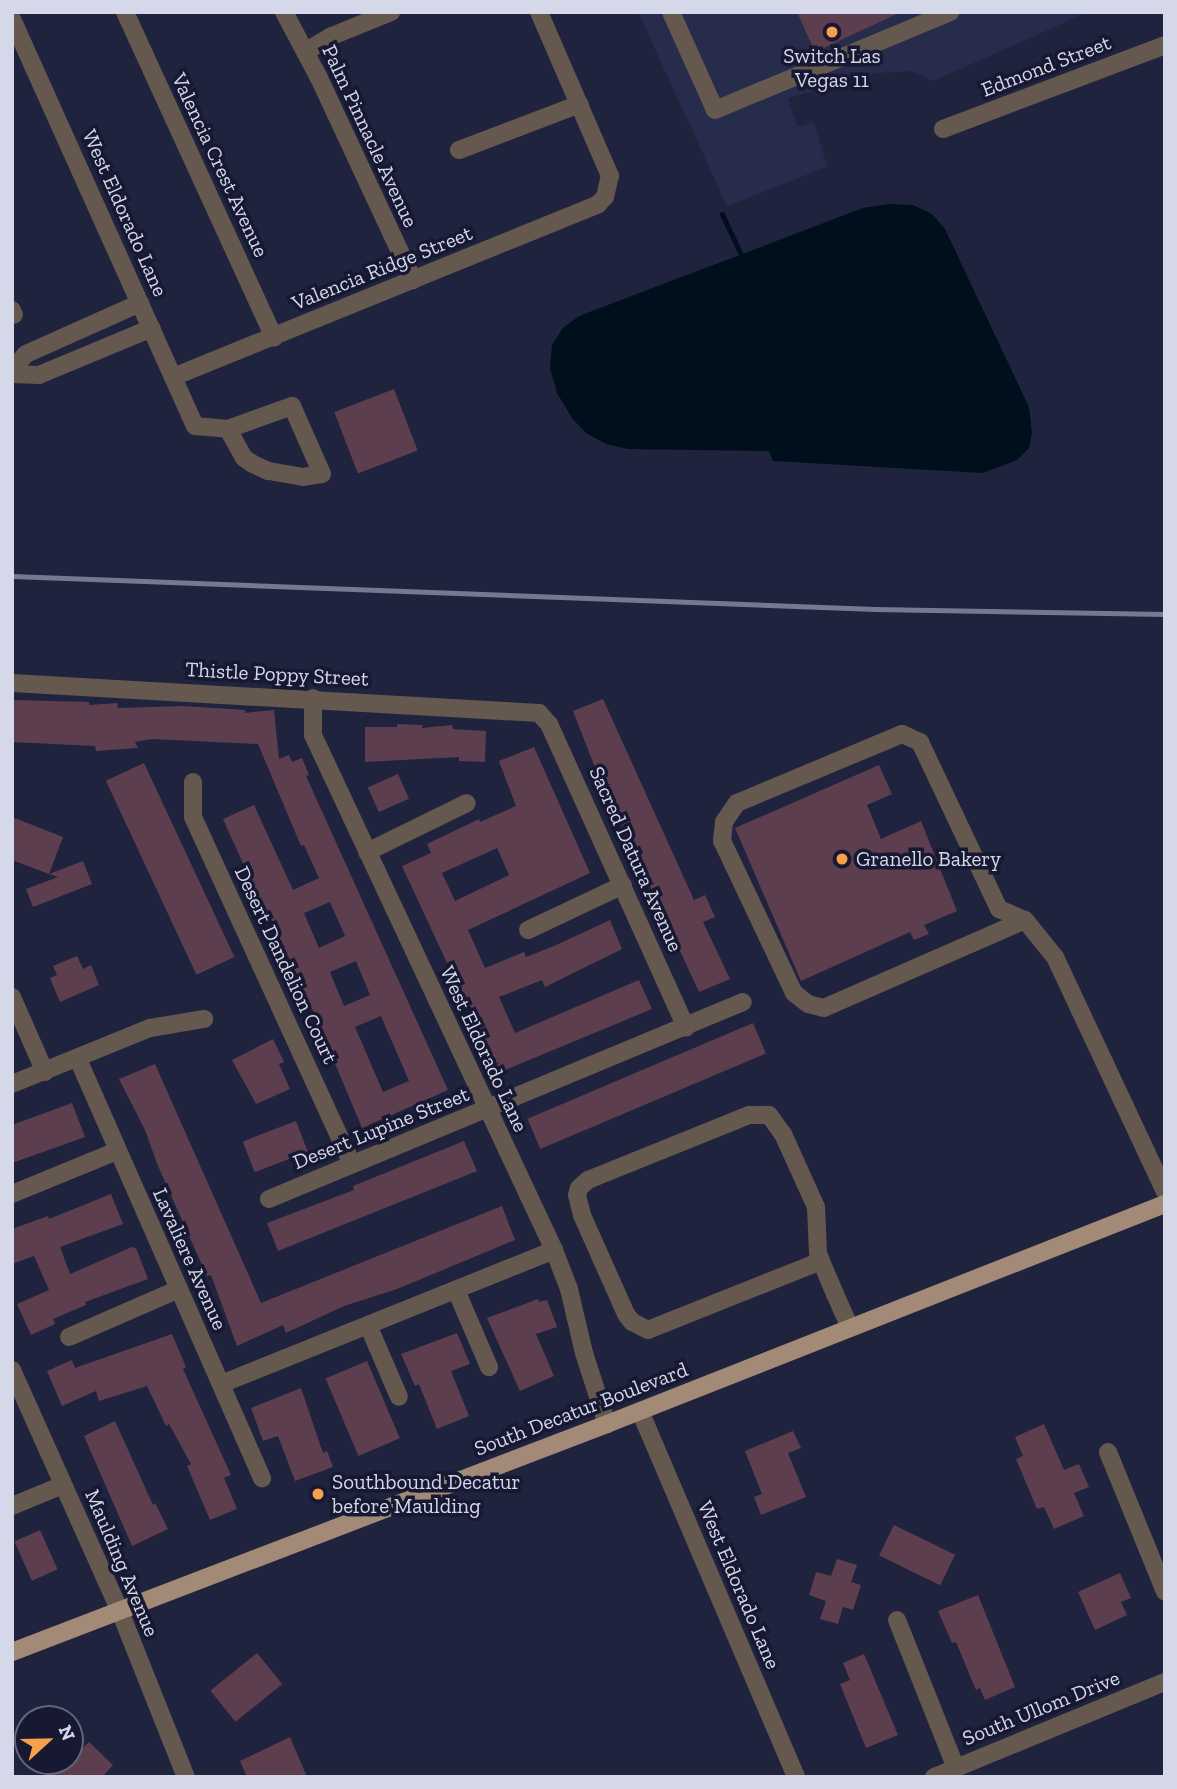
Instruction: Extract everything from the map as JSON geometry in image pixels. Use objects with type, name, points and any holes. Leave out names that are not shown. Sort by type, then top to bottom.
[{"type":"main road","name":"South Decatur Boulevard","points":[[12,1652],[607,1424],[1165,1204]]},
{"type":"street","name":"Valencia Crest Avenue","points":[[125,12],[274,337]]},
{"type":"street","name":"Palm Pinnacle Avenue","points":[[284,12],[412,280]]},
{"type":"street","points":[[305,52],[332,36],[391,12]]},
{"type":"street","points":[[459,150],[580,104],[539,12]]},
{"type":"street","points":[[671,12],[715,110],[950,12]]},
{"type":"street","name":"West Eldorado Lane","points":[[12,19],[195,426],[228,429]]},
{"type":"street","name":"Edmond Street","points":[[943,129],[1165,45]]},
{"type":"street","name":"Valencia Ridge Street","points":[[173,377],[585,211],[605,197],[610,176],[580,104]]},
{"type":"street","points":[[12,372],[26,354],[140,303]]},
{"type":"street","points":[[12,372],[39,375],[152,328]]},
{"type":"street","points":[[63,339],[74,360]]},
{"type":"street","points":[[292,406],[322,474],[303,477],[268,471],[253,464],[244,458],[228,429],[292,406]]},
{"type":"street","name":"Thistle Poppy Street","points":[[12,683],[313,698],[539,713]]},
{"type":"street","name":"West Eldorado Lane","points":[[313,698],[313,735],[486,1110],[554,1250],[569,1289],[584,1353],[607,1424]]},
{"type":"street","name":"Sacred Datura Avenue","points":[[539,713],[549,724],[687,1028]]},
{"type":"street","points":[[1025,920],[824,1008],[808,1004],[794,993],[722,841],[724,821],[737,803],[902,734],[920,741],[999,909],[1025,920],[1055,957],[1165,1192]]},
{"type":"street","name":"Desert Dandelion Court","points":[[193,782],[193,817],[352,1164]]},
{"type":"street","points":[[368,852],[467,803]]},
{"type":"street","points":[[528,930],[622,885]]},
{"type":"street","points":[[12,998],[45,1072]]},
{"type":"street","name":"Desert Lupine Street","points":[[268,1199],[687,1028],[743,1002]]},
{"type":"street","points":[[12,1084],[150,1028],[204,1019]]},
{"type":"street","name":"Lavaliere Avenue","points":[[78,1059],[262,1478]]},
{"type":"street","points":[[821,1261],[648,1330],[632,1322],[626,1314],[582,1215],[579,1188],[588,1180],[749,1115],[769,1115],[783,1134],[816,1207],[818,1253],[850,1328]]},
{"type":"street","points":[[12,1194],[117,1151]]},
{"type":"street","points":[[221,1384],[554,1250]]},
{"type":"street","points":[[69,1337],[179,1289]]},
{"type":"street","points":[[456,1290],[489,1367]]},
{"type":"street","points":[[368,1325],[399,1397]]},
{"type":"street","name":"Maulding Avenue","points":[[12,1370],[119,1609],[186,1777]]},
{"type":"street","name":"West Eldorado Lane","points":[[640,1411],[796,1777]]},
{"type":"street","points":[[1108,1452],[1165,1592]]},
{"type":"street","points":[[12,1506],[63,1486]]},
{"type":"street","points":[[897,1620],[956,1768]]},
{"type":"street","name":"South Ullom Drive","points":[[934,1777],[1165,1682]]},
{"type":"shaded area","points":[[638,12],[1088,12],[934,81],[910,71],[878,73],[788,98],[797,127],[814,122],[827,167],[727,206]]},
{"type":"shaded area","points":[[889,204],[913,205],[932,214],[945,229],[1029,407],[1032,433],[1029,448],[1017,460],[983,473],[773,461],[769,451],[628,449],[606,444],[586,433],[572,418],[557,393],[550,368],[552,345],[563,328],[579,316],[863,208]]},
{"type":"building","name":"Switch Las Vegas 11","points":[[797,12],[901,12],[815,52]]},
{"type":"building","points":[[394,389],[418,451],[358,474],[334,412]]},
{"type":"building","points":[[603,699],[694,900],[705,895],[715,917],[703,922],[730,979],[699,992],[594,765],[573,711]]},
{"type":"building","points":[[12,700],[89,702],[89,705],[117,703],[118,708],[183,706],[245,710],[245,713],[274,710],[279,759],[289,755],[292,762],[302,758],[309,775],[306,776],[448,1090],[362,1128],[314,1013],[288,956],[285,957],[223,819],[254,805],[293,890],[319,878],[304,845],[301,846],[258,744],[152,739],[135,742],[138,748],[96,751],[95,746],[12,742]],"holes":[[[330,902],[345,936],[319,948],[304,913]],[[356,961],[370,995],[344,1006],[330,972]],[[381,1016],[409,1081],[383,1092],[355,1027]]]},
{"type":"building","points":[[397,724],[423,725],[422,728],[452,725],[453,729],[486,731],[485,762],[459,761],[459,757],[365,762],[365,727],[397,727]]},
{"type":"building","points":[[534,747],[590,873],[468,930],[485,968],[524,952],[526,957],[610,920],[622,949],[545,987],[542,980],[499,997],[515,1033],[639,980],[652,1009],[498,1073],[402,866],[431,853],[427,844],[479,819],[480,822],[516,806],[499,761]],"holes":[[[497,848],[509,875],[455,901],[442,873]]]},
{"type":"building","points":[[144,763],[234,957],[196,975],[106,781]]},
{"type":"building","name":"Granello Bakery","points":[[879,765],[892,794],[867,805],[881,839],[921,821],[957,911],[924,925],[929,934],[914,940],[910,932],[801,981],[735,828]]},
{"type":"building","points":[[398,774],[409,799],[379,812],[368,787]]},
{"type":"building","points":[[12,817],[63,837],[49,874],[12,860]]},
{"type":"building","points":[[83,861],[92,884],[33,907],[26,889],[58,877],[49,874]]},
{"type":"building","points":[[77,956],[83,969],[91,965],[99,985],[60,1002],[50,978],[57,975],[53,966]]},
{"type":"building","points":[[753,1023],[766,1053],[540,1149],[527,1119]]},
{"type":"building","points":[[273,1039],[284,1062],[279,1064],[290,1089],[256,1104],[232,1060]]},
{"type":"building","points":[[155,1064],[261,1303],[502,1206],[515,1240],[397,1289],[344,1306],[286,1333],[283,1325],[237,1346],[211,1275],[207,1276],[158,1166],[145,1130],[119,1079]]},
{"type":"building","points":[[72,1103],[85,1137],[12,1163],[12,1125]]},
{"type":"building","points":[[296,1121],[308,1152],[255,1172],[243,1141]]},
{"type":"building","points":[[464,1141],[477,1171],[278,1251],[267,1223],[354,1190],[353,1186]]},
{"type":"building","points":[[111,1194],[123,1224],[60,1247],[70,1274],[132,1247],[136,1248],[148,1279],[85,1302],[86,1305],[53,1319],[55,1324],[31,1335],[17,1304],[49,1290],[34,1256],[12,1264],[12,1229],[48,1216],[49,1219]]},
{"type":"building","points":[[538,1299],[539,1302],[547,1300],[557,1327],[536,1334],[554,1376],[520,1391],[487,1318]]},
{"type":"building","points":[[457,1333],[470,1364],[451,1371],[469,1416],[437,1429],[419,1384],[415,1386],[401,1354]]},
{"type":"building","points":[[172,1334],[186,1367],[183,1369],[231,1475],[224,1478],[237,1509],[210,1520],[187,1466],[191,1464],[169,1424],[166,1426],[147,1386],[99,1401],[96,1391],[62,1406],[47,1371],[72,1360],[75,1368]]},
{"type":"building","points":[[367,1361],[400,1438],[358,1456],[326,1379]]},
{"type":"building","points":[[301,1388],[323,1453],[327,1451],[333,1467],[295,1481],[278,1436],[263,1441],[251,1408]]},
{"type":"building","points":[[115,1421],[153,1505],[155,1503],[168,1529],[132,1546],[84,1436]]},
{"type":"building","points":[[1044,1424],[1064,1470],[1079,1464],[1089,1487],[1074,1493],[1084,1516],[1054,1529],[1044,1507],[1037,1509],[1016,1459],[1023,1456],[1015,1437]]},
{"type":"building","points":[[793,1431],[801,1448],[788,1453],[806,1497],[761,1515],[754,1497],[762,1494],[745,1451]]},
{"type":"building","points":[[894,1525],[955,1555],[940,1585],[879,1556]]},
{"type":"building","points":[[40,1530],[57,1569],[32,1581],[14,1541]]},
{"type":"building","points":[[837,1559],[857,1565],[851,1582],[861,1585],[853,1610],[843,1607],[838,1624],[820,1619],[826,1601],[809,1595],[816,1572],[831,1576]]},
{"type":"building","points":[[1120,1573],[1131,1598],[1121,1602],[1127,1615],[1095,1630],[1078,1592]]},
{"type":"building","points":[[978,1595],[1015,1687],[985,1700],[980,1688],[976,1690],[956,1642],[952,1643],[938,1611]]},
{"type":"building","points":[[257,1653],[282,1684],[236,1722],[210,1691]]},
{"type":"building","points":[[864,1654],[898,1735],[866,1748],[840,1684],[850,1680],[843,1663]]},
{"type":"building","points":[[290,1737],[307,1777],[247,1777],[240,1761]]},
{"type":"building","points":[[89,1742],[113,1765],[102,1777],[42,1777],[84,1775],[84,1747]]},
{"type":"waterway","points":[[722,214],[743,259]]},
{"type":"railway","points":[[12,576],[875,609],[1165,614]]},
{"type":"place","name":"Switch Las Vegas 11","points":[[832,32]]},
{"type":"place","name":"Granello Bakery","points":[[842,859]]},
{"type":"place","name":"Southbound Decatur before Maulding","points":[[318,1494]]}]
